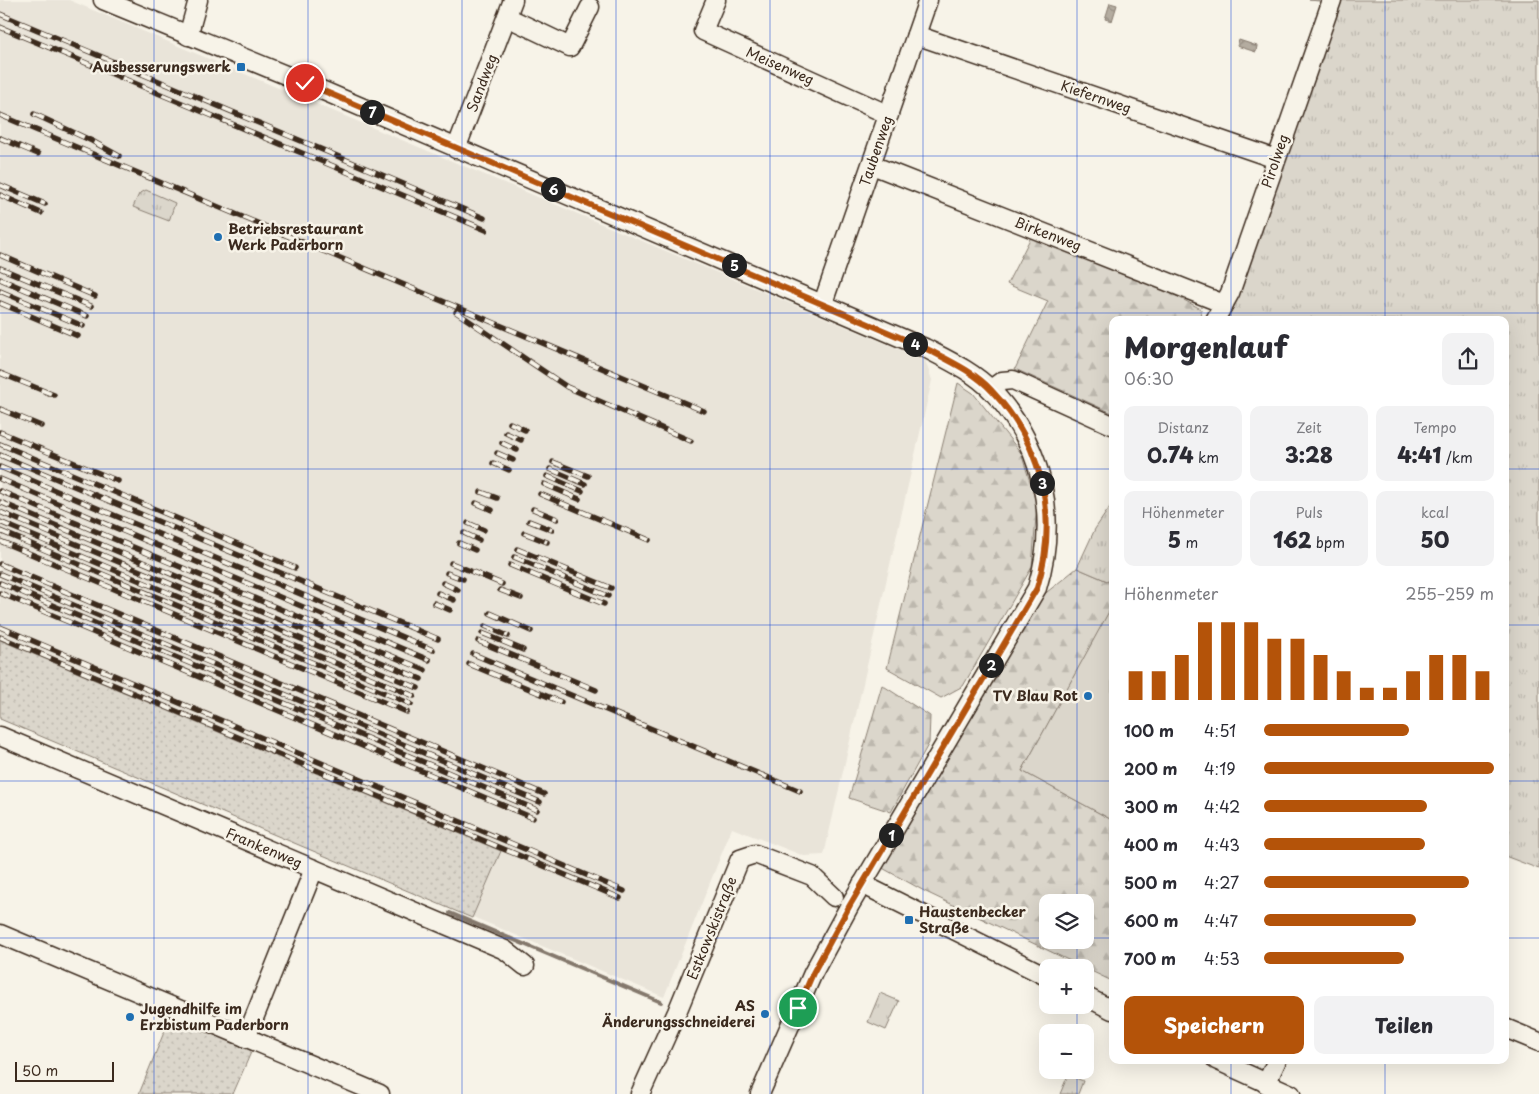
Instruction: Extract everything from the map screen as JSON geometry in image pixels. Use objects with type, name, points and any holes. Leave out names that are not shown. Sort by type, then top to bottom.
[{"type":"street","points":[[103,0],[823,303],[957,364],[991,390],[1032,448],[1047,501],[1047,542],[1037,588],[862,884],[813,973],[760,1094]]},
{"type":"street","points":[[188,36],[198,0]]},
{"type":"street","name":"Meisenweg","points":[[716,0],[703,32],[889,115]]},
{"type":"street","name":"Taubenweg","points":[[823,303],[928,0]]},
{"type":"street","name":"Pirolweg","points":[[1217,316],[1224,304],[1332,0]]},
{"type":"street","name":"Sandweg","points":[[456,149],[510,8],[570,47],[590,6]]},
{"type":"street","name":"Kiefernweg","points":[[916,35],[1276,159]]},
{"type":"street","name":"Birkenweg","points":[[872,165],[1224,304]]},
{"type":"street","points":[[991,390],[1002,381],[1013,380],[1109,424]]},
{"type":"street","name":"Frankenweg","points":[[0,736],[505,950],[524,966]]},
{"type":"street","name":"Estkowskistraße","points":[[640,1094],[677,1012],[740,859],[755,854],[788,866],[812,876],[834,897]]},
{"type":"street","points":[[246,1038],[314,869]]},
{"type":"street","points":[[862,884],[1039,972]]},
{"type":"street","points":[[0,934],[380,1094]]},
{"type":"street","points":[[1094,1001],[1109,1008]]},
{"type":"street","points":[[1509,1030],[1539,1042]]},
{"type":"street","points":[[1224,1064],[1291,1094]]},
{"type":"street","points":[[1266,1084],[1275,1064]]},
{"type":"shaded area","name":"Ausbesserungswerk","points":[[0,0],[69,0],[925,360],[932,380],[824,855],[804,856],[732,828],[664,997],[0,719]]},
{"type":"green space","points":[[1309,0],[1539,0],[1539,869],[1509,858],[1509,316],[1228,316],[1340,3]]},
{"type":"green space","points":[[146,190],[175,203],[169,221],[133,207],[139,194]]},
{"type":"green space","points":[[1033,233],[1161,288],[1201,309],[1202,316],[1109,316],[1109,412],[1015,369],[1048,301],[1007,284]]},
{"type":"green space","points":[[958,383],[973,393],[1021,453],[1037,504],[1032,567],[963,686],[941,698],[887,668]]},
{"type":"green space","points":[[1109,508],[1109,582],[1077,568],[1095,529]]},
{"type":"green space","points":[[1077,568],[1109,582],[1109,612],[1022,771],[1109,818],[1109,980],[1094,972],[1094,959],[1066,959],[1045,949],[1094,949],[1094,894],[1039,894],[1039,946],[926,892],[877,865],[1042,596]]},
{"type":"green space","name":"TV Blau Rot","points":[[1109,612],[1109,818],[1022,771]]},
{"type":"green space","points":[[0,640],[501,851],[472,918],[0,719]]},
{"type":"green space","points":[[882,685],[930,716],[929,743],[891,812],[849,798]]},
{"type":"green space","points":[[880,993],[899,1001],[886,1030],[868,1022]]},
{"type":"green space","points":[[171,1015],[252,1050],[233,1094],[139,1094]]},
{"type":"green space","points":[[1066,1079],[1083,1081],[1078,1094],[1060,1094]]},
{"type":"water","points":[[1110,3],[1117,5],[1112,21],[1105,19]]},
{"type":"water","points":[[1239,40],[1257,46],[1256,52],[1237,46]]},
{"type":"waterway","points":[[450,913],[661,1002]]},
{"type":"railway","points":[[0,14],[484,218]]},
{"type":"railway","points":[[0,27],[486,230]]},
{"type":"railway","points":[[34,114],[119,156]]},
{"type":"railway","points":[[0,115],[704,411]]},
{"type":"railway","points":[[0,138],[38,154]]},
{"type":"railway","points":[[0,185],[45,204]]},
{"type":"railway","points":[[0,195],[41,213]]},
{"type":"railway","points":[[0,255],[95,296]]},
{"type":"railway","points":[[0,268],[91,306]]},
{"type":"railway","points":[[0,279],[87,316]]},
{"type":"railway","points":[[0,291],[83,326]]},
{"type":"railway","points":[[0,303],[78,336]]},
{"type":"railway","points":[[456,312],[567,387],[691,441]]},
{"type":"railway","points":[[0,373],[54,395]]},
{"type":"railway","points":[[0,409],[41,426]]},
{"type":"railway","points":[[510,423],[525,430]]},
{"type":"railway","points":[[0,432],[118,481]]},
{"type":"railway","points":[[506,433],[521,440]]},
{"type":"railway","points":[[502,443],[517,450]]},
{"type":"railway","points":[[0,444],[295,568]]},
{"type":"railway","points":[[497,453],[513,460]]},
{"type":"railway","points":[[0,455],[438,639]]},
{"type":"railway","points":[[553,462],[588,476]]},
{"type":"railway","points":[[493,463],[509,470]]},
{"type":"railway","points":[[0,467],[433,650]]},
{"type":"railway","points":[[550,469],[585,484]]},
{"type":"railway","points":[[547,476],[582,491]]},
{"type":"railway","points":[[0,479],[429,660]]},
{"type":"railway","points":[[544,484],[579,499]]},
{"type":"railway","points":[[0,491],[425,670]]},
{"type":"railway","points":[[481,492],[497,498]]},
{"type":"railway","points":[[540,494],[649,540]]},
{"type":"railway","points":[[0,502],[421,679]]},
{"type":"railway","points":[[476,503],[492,510]]},
{"type":"railway","points":[[533,509],[557,519]]},
{"type":"railway","points":[[0,512],[418,688]]},
{"type":"railway","points":[[529,521],[552,530]]},
{"type":"railway","points":[[0,522],[414,696]]},
{"type":"railway","points":[[468,523],[484,530]]},
{"type":"railway","points":[[0,531],[411,704]]},
{"type":"railway","points":[[464,533],[479,540]]},
{"type":"railway","points":[[524,533],[547,542]]},
{"type":"railway","points":[[0,541],[407,712]]},
{"type":"railway","points":[[459,543],[475,550]]},
{"type":"railway","points":[[517,549],[611,588]]},
{"type":"railway","points":[[514,557],[608,596]]},
{"type":"railway","points":[[451,563],[502,584]]},
{"type":"railway","points":[[0,564],[544,794]]},
{"type":"railway","points":[[510,565],[604,604]]},
{"type":"railway","points":[[447,573],[463,579]]},
{"type":"railway","points":[[0,574],[540,802]]},
{"type":"railway","points":[[0,583],[537,810]]},
{"type":"railway","points":[[443,583],[458,590]]},
{"type":"railway","points":[[500,590],[521,598]]},
{"type":"railway","points":[[0,593],[533,818]]},
{"type":"railway","points":[[438,593],[454,600]]},
{"type":"railway","points":[[434,603],[450,610]]},
{"type":"railway","points":[[490,613],[531,631]]},
{"type":"railway","points":[[485,626],[508,636]]},
{"type":"railway","points":[[0,627],[624,891]]},
{"type":"railway","points":[[482,633],[523,650]]},
{"type":"railway","points":[[0,637],[620,898]]},
{"type":"railway","points":[[478,641],[596,690]]},
{"type":"railway","points":[[473,654],[800,791]]},
{"type":"railway","points":[[469,664],[561,702]]},
{"type":"place","name":"Ausbesserungswerk","points":[[241,67]]},
{"type":"place","name":"Betriebsrestaurant Werk Paderborn","points":[[218,237]]},
{"type":"place","name":"TV Blau Rot","points":[[1088,696]]},
{"type":"place","name":"Haustenbecker Straße","points":[[909,920]]},
{"type":"place","name":"AS Änderungsschneiderei","points":[[765,1014]]},
{"type":"place","name":"Jugendhilfe im Erzbistum Paderborn","points":[[130,1017]]},
{"type":"route","points":[[305,83],[456,149],[823,303],[957,364],[991,390],[1006,408],[1032,448],[1047,501],[1047,542],[1037,588],[850,905],[813,973],[798,1008]]}]
